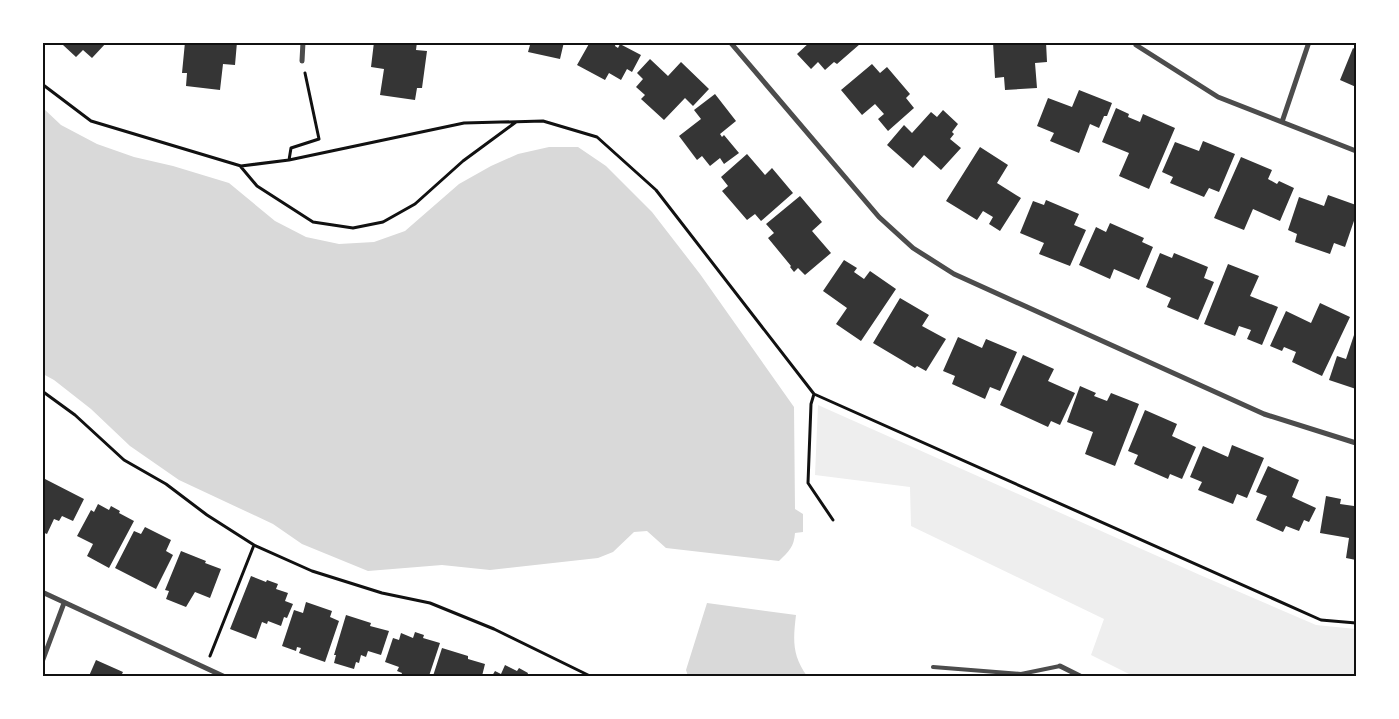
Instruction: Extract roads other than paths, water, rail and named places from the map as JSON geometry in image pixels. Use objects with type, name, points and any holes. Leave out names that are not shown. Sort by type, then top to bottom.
[{"type":"street","points":[[302,61],[303,42]]},
{"type":"street","points":[[730,42],[879,216],[913,248],[954,274],[1264,414],[1356,443]]},
{"type":"street","points":[[1282,122],[1309,42]]},
{"type":"street","points":[[1136,45],[1218,97],[1356,150]]},
{"type":"street","points":[[42,592],[223,676]]},
{"type":"street","points":[[42,662],[64,603]]},
{"type":"street","points":[[1060,666],[1080,676]]},
{"type":"lane","points":[[933,667],[1021,674],[1060,666]]}]
